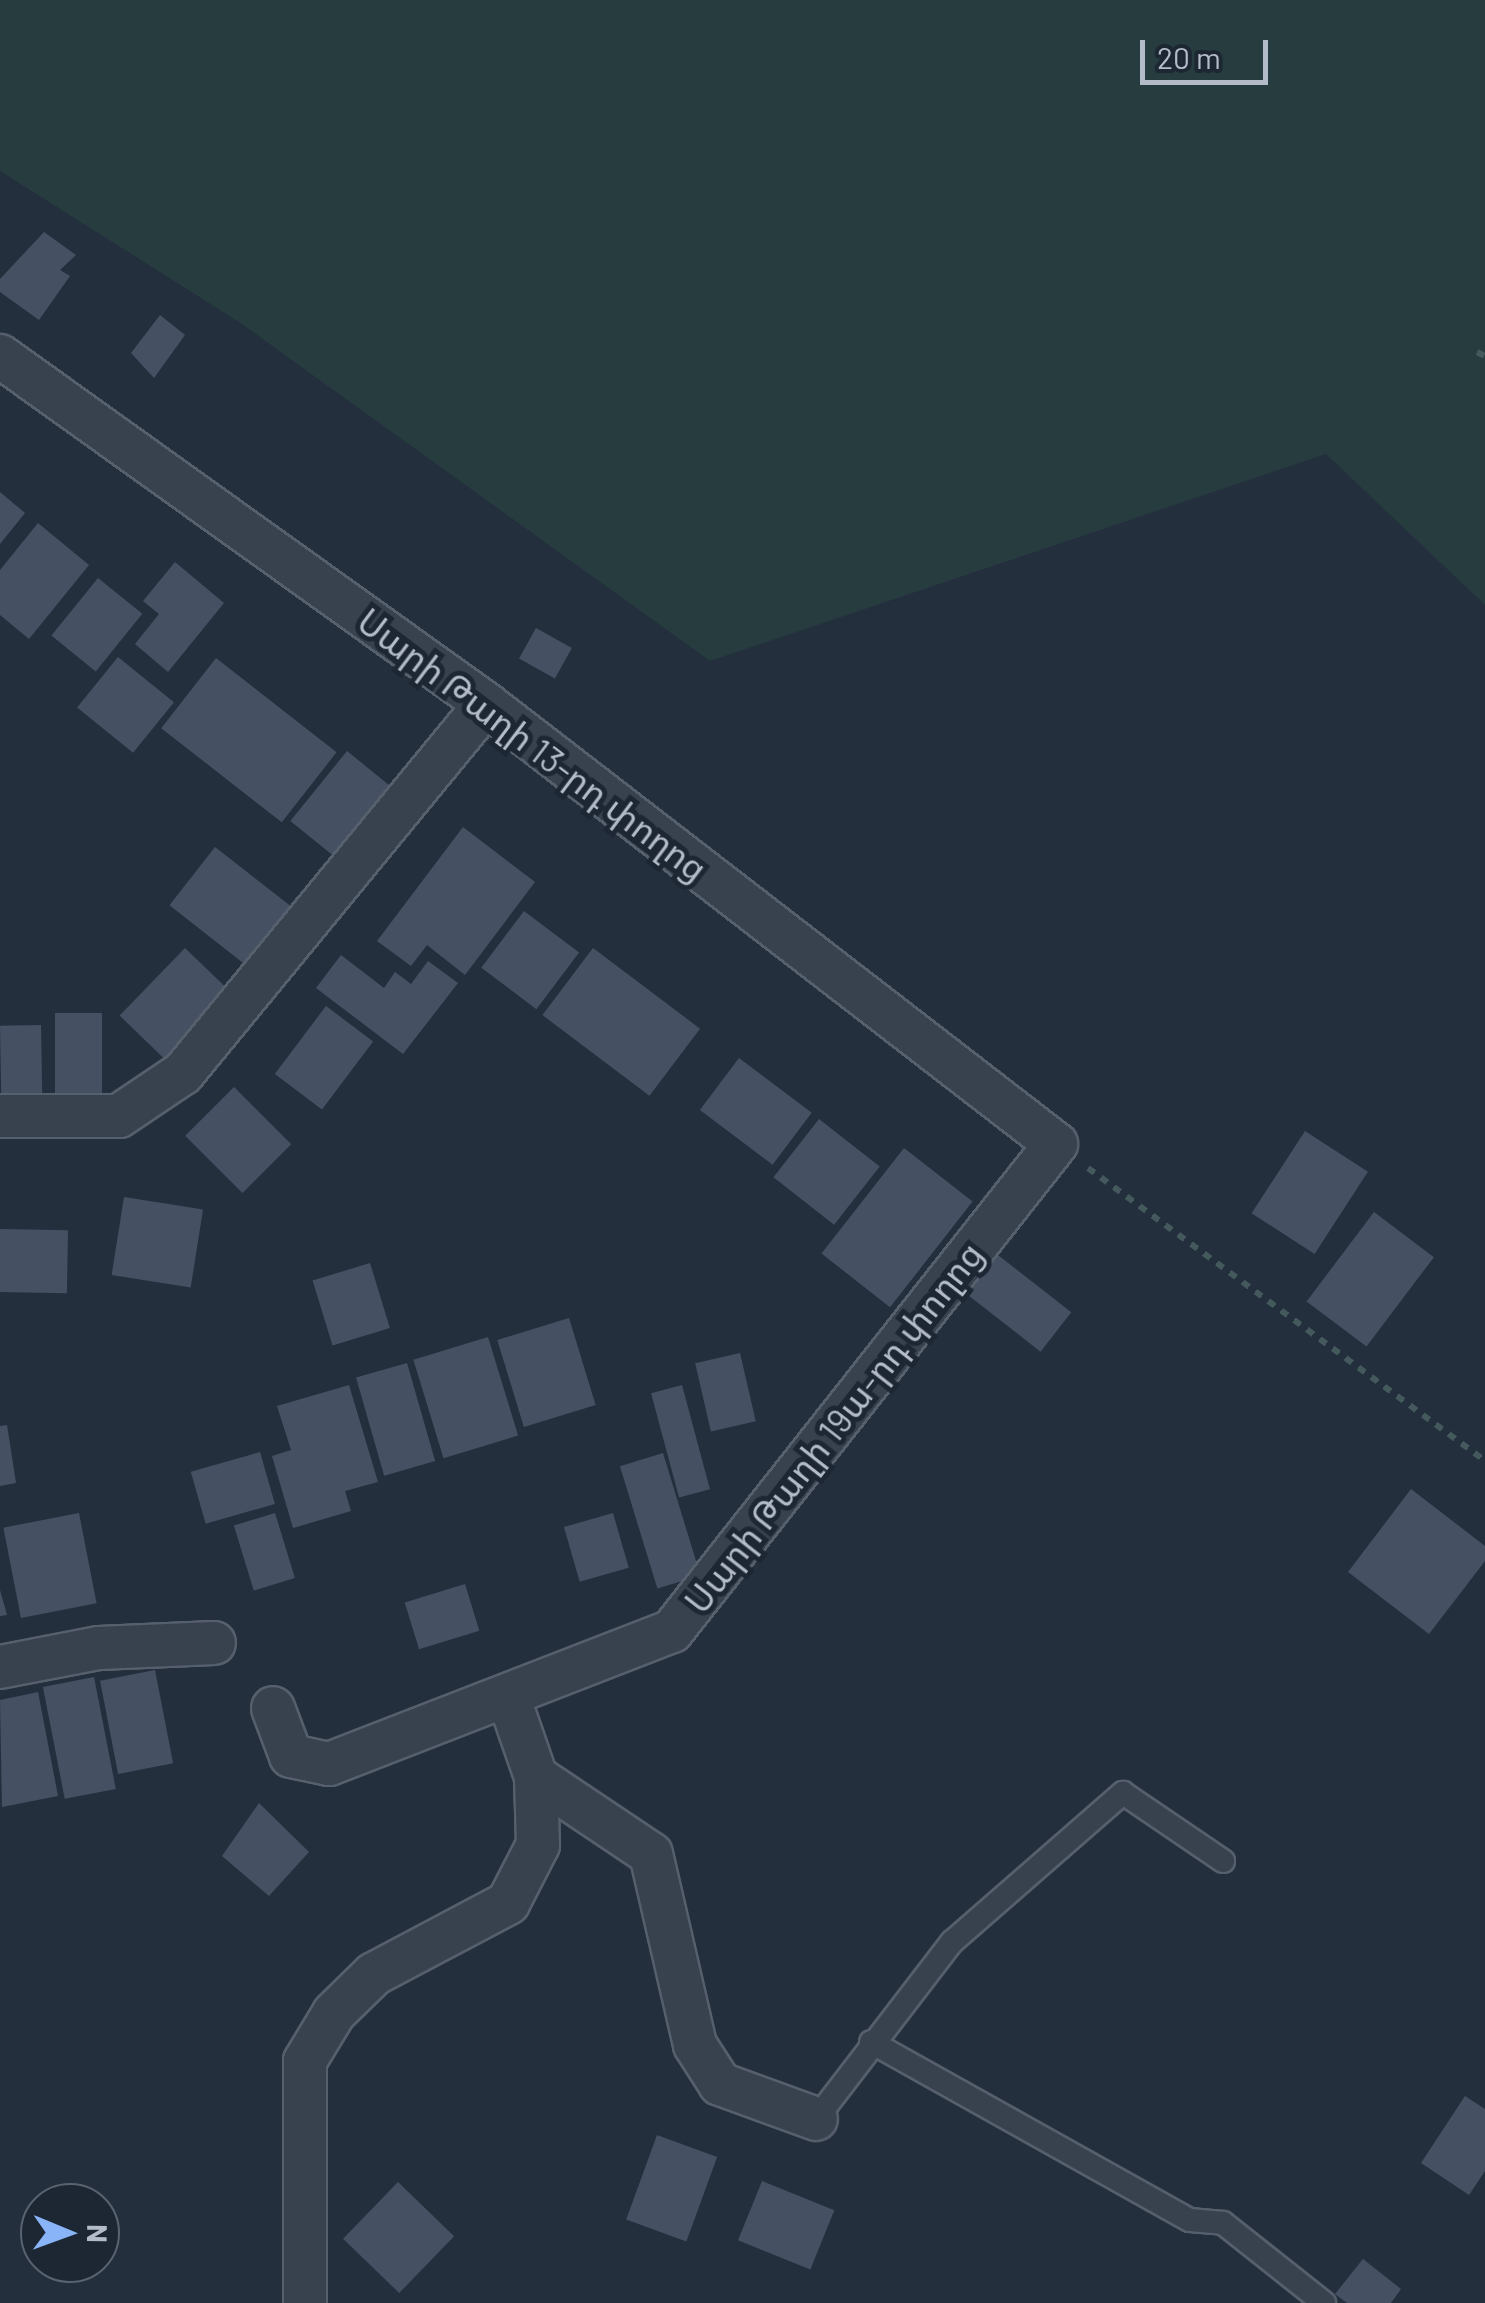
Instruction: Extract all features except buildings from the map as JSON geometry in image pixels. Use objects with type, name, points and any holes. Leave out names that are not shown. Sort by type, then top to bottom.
[{"type":"street","name":"Սարի Թաղի 13-րդ փողոց","points":[[0,356],[486,704],[1056,1144]]},
{"type":"street","points":[[0,1116],[120,1116],[184,1074],[486,704]]},
{"type":"street","name":"Սարի Թաղի 19ա-րդ փողոց","points":[[274,1708],[291,1756],[323,1765],[509,1699],[672,1631],[1056,1144]]},
{"type":"street","points":[[0,1667],[99,1648],[214,1643]]},
{"type":"street","points":[[305,2303],[304,2061],[334,2013],[374,1974],[508,1903],[538,1845],[536,1777],[509,1699]]},
{"type":"street","points":[[536,1777],[651,1854],[695,2045],[720,2084],[816,2119]]},
{"type":"lane","points":[[816,2119],[871,2042],[952,1942],[1124,1793],[1223,1861]]},
{"type":"lane","points":[[871,2042],[1190,2220],[1223,2223],[1324,2303]]},
{"type":"path","points":[[1476,352],[1485,356]]},
{"type":"path","points":[[1056,1144],[1485,1461]]},
{"type":"green space","points":[[0,0],[1485,0],[1485,605],[1326,454],[710,661],[239,322],[0,171]]}]
